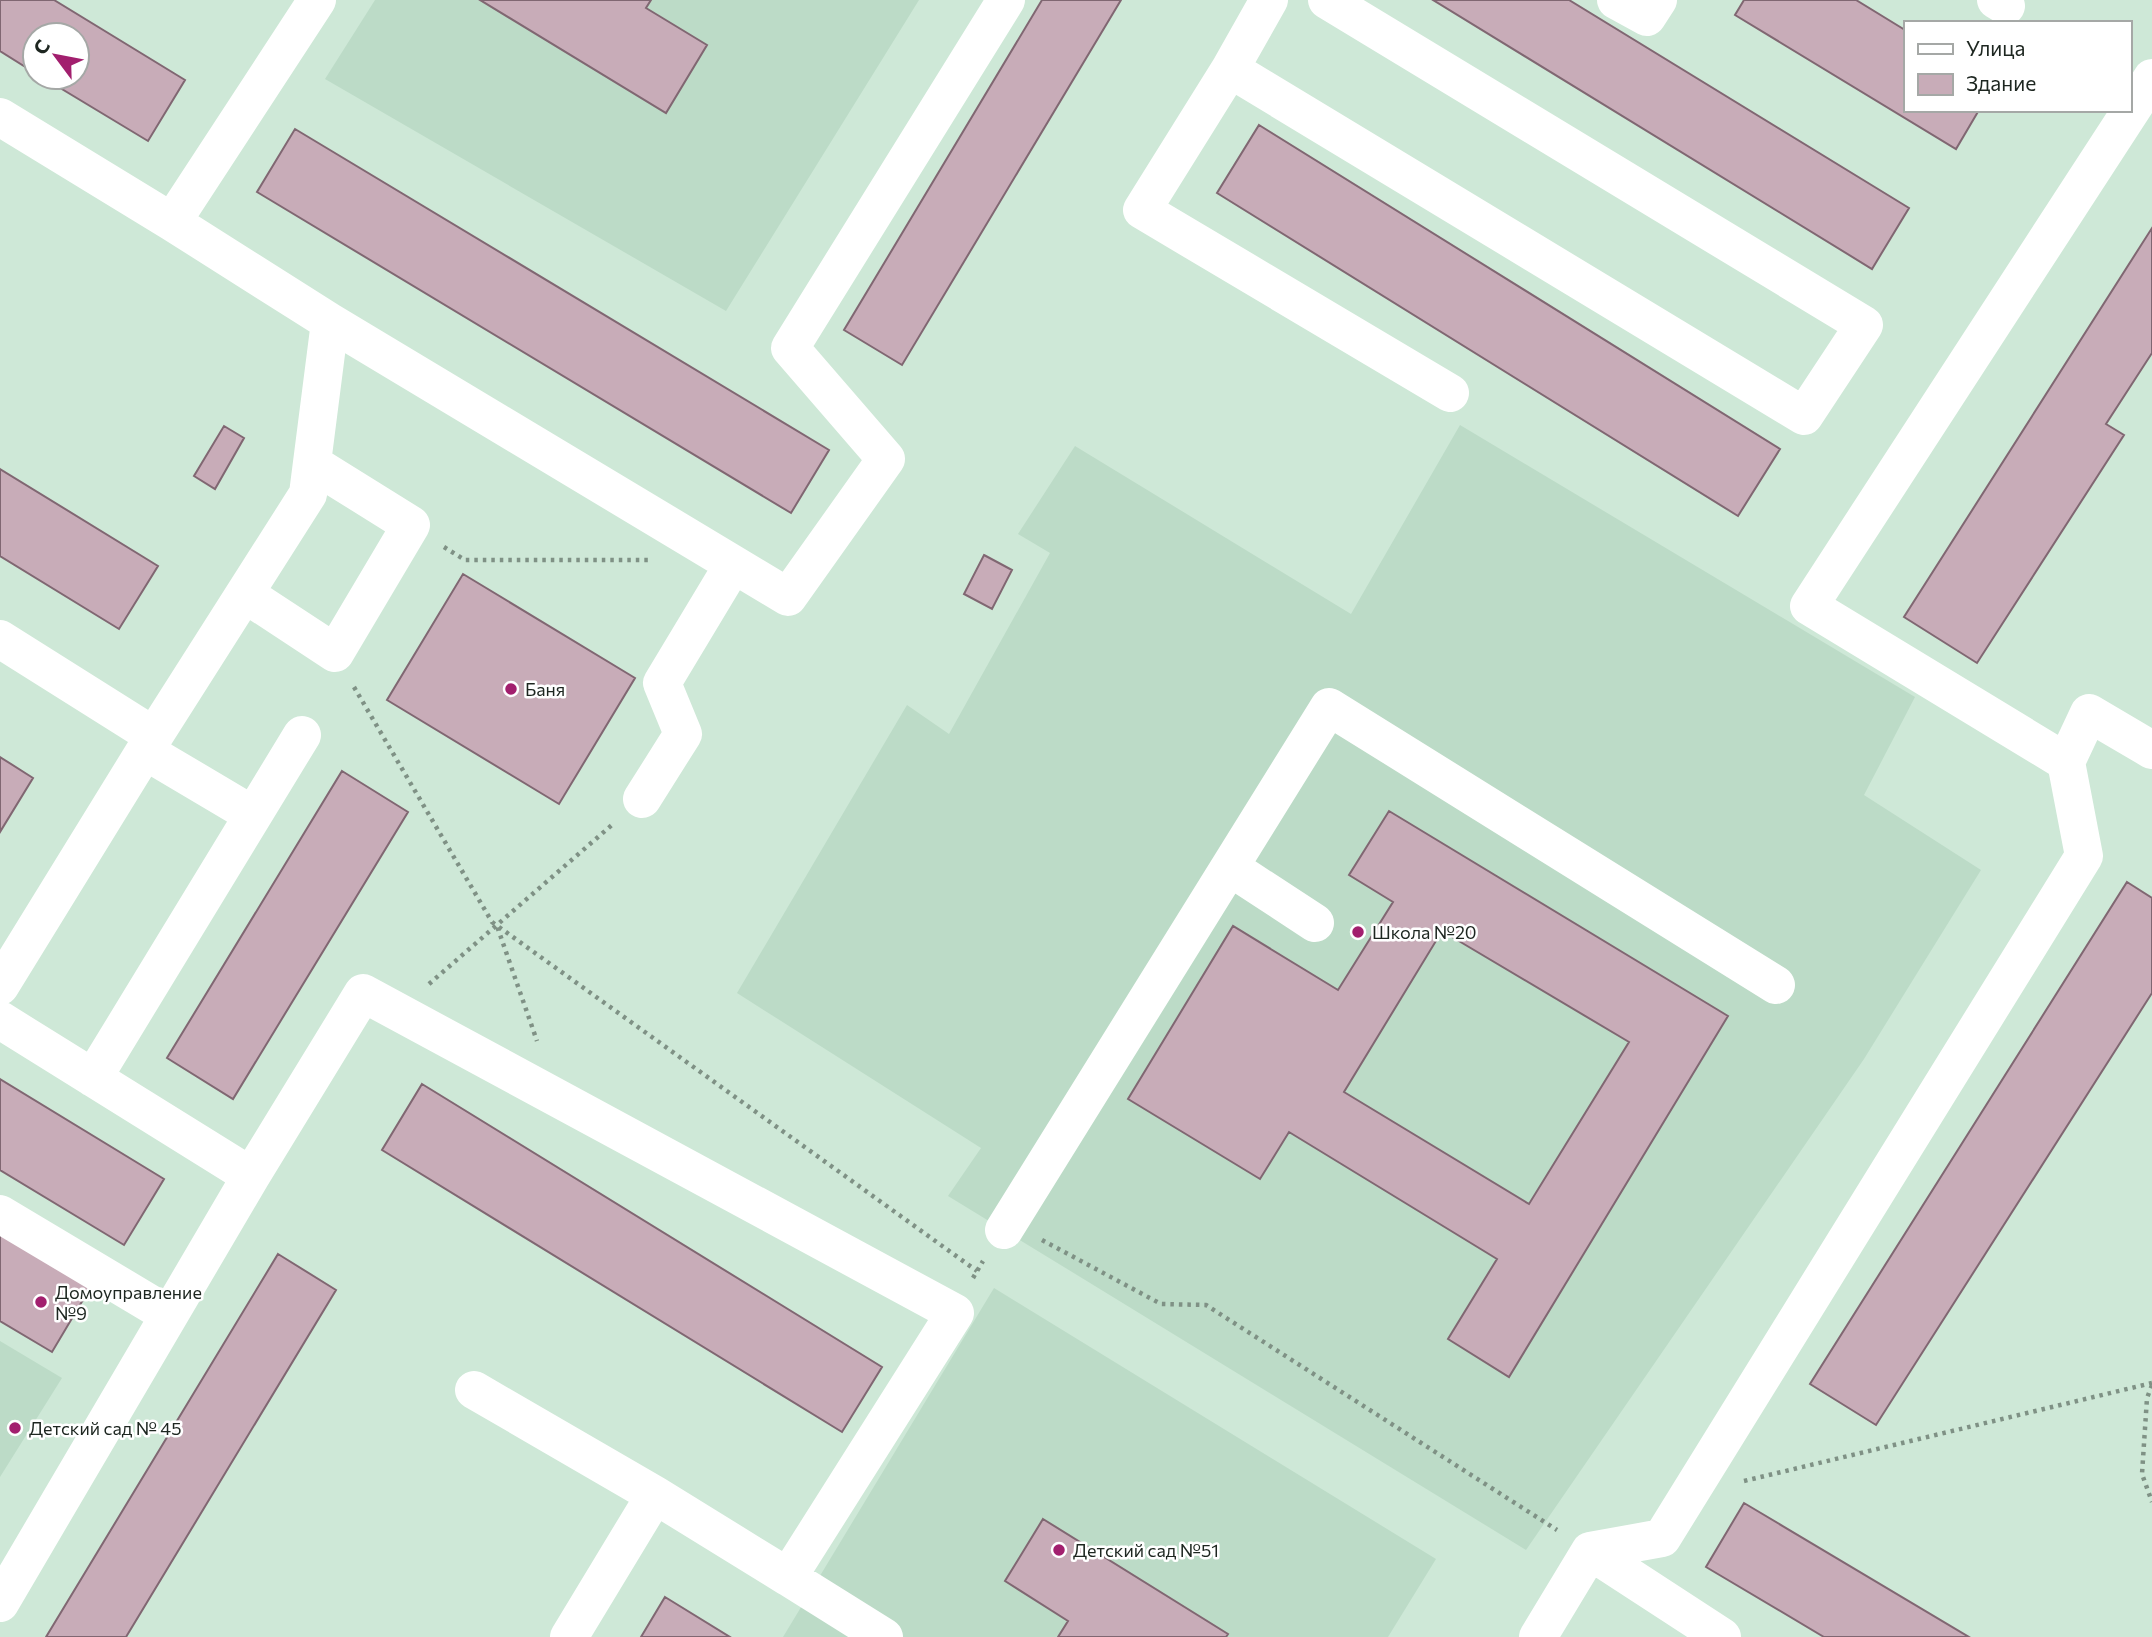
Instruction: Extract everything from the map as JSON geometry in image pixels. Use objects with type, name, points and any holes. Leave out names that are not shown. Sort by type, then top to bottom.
[{"type":"lane","points":[[172,222],[317,0]]},
{"type":"lane","points":[[0,117],[330,322],[788,597],[886,459],[790,348],[1006,0]]},
{"type":"lane","points":[[1269,0],[1230,69],[1142,211],[1450,393]]},
{"type":"lane","points":[[1230,69],[1804,416],[1864,325],[1327,0]]},
{"type":"lane","points":[[1616,0],[1647,18],[1658,0]]},
{"type":"lane","points":[[2131,110],[2152,78]]},
{"type":"lane","points":[[2066,762],[1809,606],[2130,112]]},
{"type":"lane","points":[[0,986],[308,494],[330,322]]},
{"type":"lane","points":[[245,594],[335,653],[411,526],[313,464]]},
{"type":"lane","points":[[642,799],[683,734],[662,683],[733,565]]},
{"type":"lane","points":[[0,639],[253,815]]},
{"type":"lane","points":[[1004,1230],[1329,707],[1776,985]]},
{"type":"lane","points":[[1538,1637],[1590,1551],[1662,1538],[2084,856],[2066,762],[2089,713],[2152,750]]},
{"type":"lane","points":[[93,1078],[302,735]]},
{"type":"lane","points":[[1231,868],[1315,923]]},
{"type":"lane","points":[[0,1603],[251,1176],[363,993],[955,1313],[788,1577]]},
{"type":"lane","points":[[0,1020],[251,1176]]},
{"type":"lane","points":[[0,1214],[169,1315]]},
{"type":"lane","points":[[474,1390],[655,1495],[884,1637]]},
{"type":"lane","points":[[569,1637],[655,1495]]},
{"type":"lane","points":[[1590,1551],[1722,1637]]},
{"type":"path","points":[[465,560],[658,560]]},
{"type":"path","points":[[335,653],[496,926],[977,1271]]},
{"type":"path","points":[[398,1012],[642,799]]},
{"type":"path","points":[[496,926],[557,1098]]},
{"type":"path","points":[[955,1313],[977,1271],[1009,1221],[1161,1304],[1206,1305],[1590,1551]]},
{"type":"path","points":[[1732,1484],[2152,1384]]},
{"type":"path","points":[[2152,1384],[2147,1398],[2142,1474],[2152,1502]]},
{"type":"shaded area","points":[[375,0],[919,0],[726,311],[325,79]]},
{"type":"shaded area","name":"Школа №20","points":[[1460,425],[1915,697],[1864,795],[1981,870],[1864,1059],[1526,1550],[948,1196],[981,1148],[737,993],[907,705],[949,734],[1050,553],[1018,534],[1075,446],[1351,614]]},
{"type":"shaded area","points":[[994,1288],[1436,1559],[1388,1637],[783,1637]]},
{"type":"shaded area","name":"Детский сад № 45","points":[[0,1341],[62,1378],[0,1477]]},
{"type":"building","points":[[0,0],[54,0],[88,21],[21,21],[21,64],[0,51]]},
{"type":"building","points":[[480,0],[651,0],[646,8],[707,45],[666,113]]},
{"type":"building","points":[[1042,0],[1121,0],[902,365],[844,330]]},
{"type":"building","points":[[1433,0],[1569,0],[1909,208],[1872,269]]},
{"type":"building","points":[[1744,0],[1856,0],[1904,29],[1904,112],[1978,112],[1956,149],[1735,15]]},
{"type":"building","points":[[91,23],[185,80],[148,141],[65,91],[91,91]]},
{"type":"building","points":[[1259,125],[1780,449],[1738,516],[1217,193]]},
{"type":"building","points":[[295,129],[829,450],[791,513],[257,192]]},
{"type":"building","points":[[2152,228],[2152,353],[2106,424],[2124,435],[1977,663],[1904,617]]},
{"type":"building","points":[[224,426],[244,438],[215,489],[194,476]]},
{"type":"building","points":[[0,469],[158,566],[119,629],[0,556]]},
{"type":"building","points":[[984,555],[1012,570],[992,609],[964,594]]},
{"type":"building","name":"Баня","points":[[463,574],[635,678],[559,804],[387,700]]},
{"type":"building","points":[[0,757],[33,778],[0,832]]},
{"type":"building","points":[[342,771],[408,812],[233,1099],[167,1058]]},
{"type":"building","points":[[1389,811],[1728,1016],[1509,1377],[1448,1339],[1497,1259],[1289,1132],[1260,1179],[1128,1099],[1233,926],[1338,990],[1393,902],[1349,875]],"holes":[[[1442,931],[1629,1042],[1529,1204],[1344,1092]]]},
{"type":"building","points":[[2127,882],[2152,898],[2152,993],[1876,1425],[1810,1384]]},
{"type":"building","points":[[0,1079],[164,1179],[124,1245],[0,1170]]},
{"type":"building","points":[[422,1084],[882,1367],[842,1432],[382,1150]]},
{"type":"building","name":"Домоуправление №9","points":[[0,1228],[93,1283],[52,1352],[0,1321]]},
{"type":"building","points":[[278,1254],[336,1290],[126,1637],[46,1637]]},
{"type":"building","points":[[1744,1503],[1969,1637],[1824,1637],[1706,1567]]},
{"type":"building","name":"Детский сад №51","points":[[1043,1519],[1228,1634],[1226,1637],[1058,1637],[1068,1621],[1005,1581]]},
{"type":"building","points":[[665,1597],[730,1637],[641,1637]]},
{"type":"place","name":"Баня","points":[[511,689]]},
{"type":"place","name":"Школа №20","points":[[1358,932]]},
{"type":"place","name":"Домоуправление №9","points":[[41,1302]]},
{"type":"place","name":"Детский сад № 45","points":[[15,1428]]},
{"type":"place","name":"Детский сад №51","points":[[1059,1550]]}]
